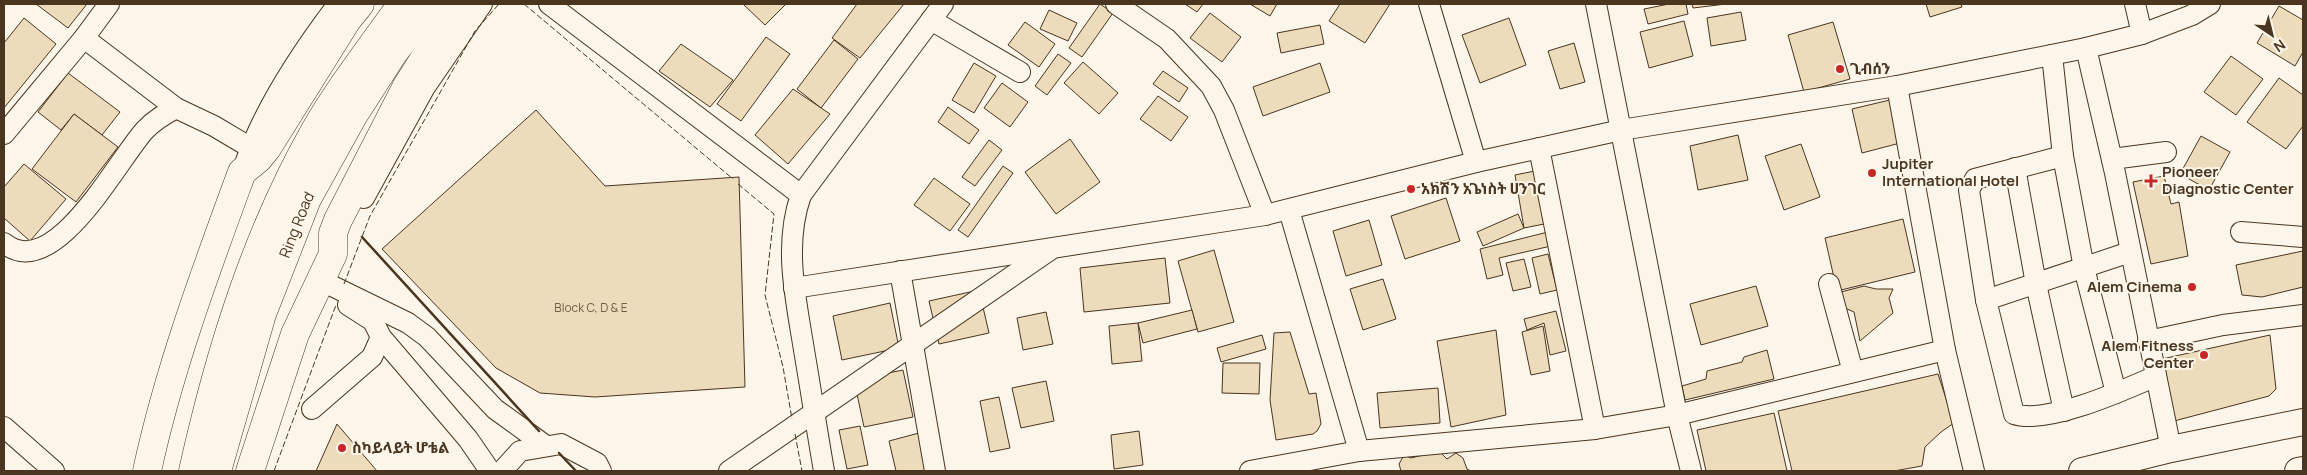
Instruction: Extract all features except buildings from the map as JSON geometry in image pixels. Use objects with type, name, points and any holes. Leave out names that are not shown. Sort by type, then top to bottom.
[{"type":"highway","points":[[147,471],[156,430],[199,289],[246,160],[258,158],[267,148],[347,20],[360,4]]},
{"type":"highway","name":"Ring Road","points":[[217,471],[314,133],[349,77],[402,4]]},
{"type":"highway","name":"Ring Road","points":[[193,471],[205,417],[243,287],[299,190],[354,116],[394,52],[432,4]]},
{"type":"highway","points":[[250,471],[295,334],[333,254],[333,233],[407,86],[459,4]]},
{"type":"main road","points":[[2082,471],[2171,449],[2303,422]]},
{"type":"main road","points":[[2298,471],[2303,470]]},
{"type":"street","points":[[4,134],[84,38],[109,4]]},
{"type":"street","points":[[84,38],[176,108],[214,126],[246,160],[289,76],[317,32],[338,4]]},
{"type":"street","points":[[333,254],[426,87],[482,4]]},
{"type":"street","points":[[548,4],[801,195]]},
{"type":"street","points":[[1116,4],[1167,39],[1211,86],[1224,110],[1265,215]]},
{"type":"street","points":[[1429,4],[1476,162]]},
{"type":"street","points":[[1596,4],[1677,416],[1691,471]]},
{"type":"street","points":[[2135,4],[2142,34]]},
{"type":"street","points":[[794,288],[1265,215],[1476,162],[1621,130],[1897,86],[2086,48],[2142,34],[2192,15],[2210,4]]},
{"type":"street","points":[[824,471],[794,288],[791,239],[795,212],[801,195],[937,12],[1020,72]]},
{"type":"street","points":[[2086,48],[2112,158],[2171,449]]},
{"type":"street","points":[[2052,55],[2063,156],[2084,268],[2116,393]]},
{"type":"street","points":[[1897,86],[1946,350],[1974,471]]},
{"type":"street","points":[[4,243],[13,250],[29,252],[50,243],[66,230],[90,204],[145,130],[161,116],[176,108]]},
{"type":"street","points":[[1539,148],[1595,429]]},
{"type":"street","points":[[2112,158],[2166,152]]},
{"type":"street","points":[[2063,156],[1975,179],[1969,190],[1986,300],[2014,414],[2022,417],[2064,411],[2116,393],[2156,376]]},
{"type":"street","points":[[2015,168],[2036,284],[2064,411]]},
{"type":"street","points":[[1289,210],[1359,451]]},
{"type":"street","points":[[2241,232],[2303,237]]},
{"type":"street","points":[[729,471],[1054,247]]},
{"type":"street","points":[[1986,300],[2130,252]]},
{"type":"street","points":[[900,271],[935,471]]},
{"type":"street","points":[[1829,284],[1853,372]]},
{"type":"street","points":[[318,285],[373,322],[381,337],[468,439],[490,471]]},
{"type":"street","points":[[318,285],[408,323],[427,337],[495,409],[546,446]]},
{"type":"street","points":[[2148,341],[2223,325],[2303,315]]},
{"type":"street","points":[[312,410],[372,357],[381,337]]},
{"type":"street","points":[[1250,471],[1359,451],[1595,429],[1677,416],[1946,350]]},
{"type":"street","points":[[4,427],[54,471]]},
{"type":"street","points":[[502,471],[520,451],[561,444],[598,463],[602,471]]},
{"type":"fence","points":[[344,284],[370,216],[475,31],[499,4]]},
{"type":"fence","points":[[524,4],[733,179]]},
{"type":"fence","points":[[738,184],[774,214],[765,295],[783,367],[792,419]]},
{"type":"fence","points":[[274,471],[336,305]]},
{"type":"fence","points":[[795,434],[802,471]]},
{"type":"wall","points":[[362,237],[539,431]]},
{"type":"wall","points":[[559,453],[576,471]]},
{"type":"place","name":"ጊብሰን","points":[[1840,69]]},
{"type":"place","name":"Jupiter International Hotel","points":[[1872,173]]},
{"type":"place","name":"Pioneer Diagnostic Center","points":[[2151,181]]},
{"type":"place","name":"አክሽን አጌነስት ሀንገር","points":[[1411,189]]},
{"type":"place","name":"Alem Cinema","points":[[2192,287]]},
{"type":"place","name":"Alem Fitness Center","points":[[2204,355]]},
{"type":"place","name":"ስካይላይት ሆቴል","points":[[342,448]]}]
